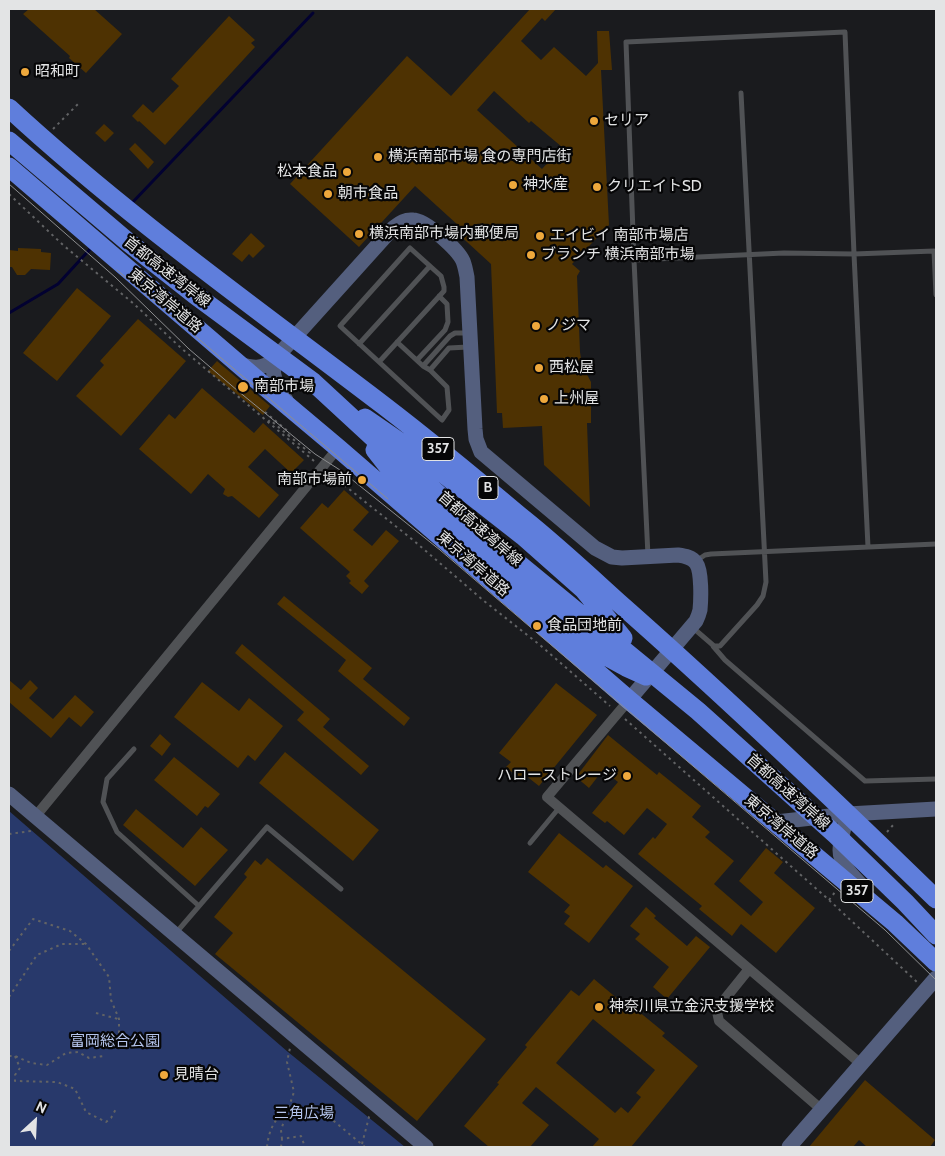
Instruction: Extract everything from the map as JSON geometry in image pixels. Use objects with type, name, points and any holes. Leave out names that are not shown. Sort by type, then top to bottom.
[{"type":"highway","name":"357","points":[[9,108],[43,139],[145,224],[386,407],[524,518],[672,650],[848,814],[936,900]]},
{"type":"highway","name":"首都高速湾岸線","points":[[9,112],[52,152],[142,226],[415,430],[526,519],[619,601],[713,688],[936,900]]},
{"type":"highway","name":"首都高速湾岸線","points":[[9,141],[128,242],[194,294],[313,382],[344,408],[382,445],[508,554],[680,695],[836,835],[936,935]]},
{"type":"highway","name":"東京湾岸道路","points":[[9,167],[338,448],[624,706],[776,822],[896,923],[936,962]]},
{"type":"highway","points":[[344,408],[426,460],[523,536],[584,590],[636,654]]},
{"type":"highway","points":[[344,408],[397,478],[498,568],[582,640],[626,668],[654,679]]},
{"type":"highway","points":[[382,445],[421,472],[580,602],[698,711]]},
{"type":"highway","points":[[382,445],[428,498],[612,651],[680,695]]},
{"type":"street","points":[[238,364],[257,368],[274,360],[392,229],[406,220],[420,221],[426,224],[453,248],[463,261],[467,277],[476,439],[482,452],[604,553],[612,557],[622,558],[685,556],[696,562],[699,573],[699,615],[692,627],[547,797],[861,1064]]},
{"type":"street","points":[[274,360],[273,373],[276,384],[294,411]]},
{"type":"street","points":[[35,817],[338,448]]},
{"type":"street","points":[[9,794],[426,1147]]},
{"type":"street","points":[[776,822],[848,814],[936,809]]},
{"type":"street","points":[[848,814],[840,848],[843,862],[853,876],[896,923]]},
{"type":"street","points":[[749,969],[720,1005],[717,1012],[719,1021],[822,1110]]},
{"type":"street","points":[[790,1147],[936,978]]},
{"type":"lane","points":[[648,556],[626,42],[845,32],[868,547]]},
{"type":"lane","points":[[712,644],[717,647],[720,646],[760,601],[766,582],[742,93]]},
{"type":"lane","points":[[379,362],[444,289],[442,279],[410,248],[340,326],[359,344],[442,420],[449,410],[448,389],[430,370],[397,342]]},
{"type":"lane","points":[[634,260],[784,253],[854,254],[934,251],[936,295]]},
{"type":"lane","points":[[359,344],[430,266]]},
{"type":"lane","points":[[417,360],[448,325],[447,304],[439,296]]},
{"type":"lane","points":[[423,366],[452,335],[470,340]]},
{"type":"lane","points":[[430,370],[449,348],[470,340]]},
{"type":"lane","points":[[696,562],[705,555],[711,554],[936,544]]},
{"type":"lane","points":[[692,627],[712,644],[725,660],[865,781],[936,779]]},
{"type":"lane","points":[[134,749],[107,779],[103,802],[117,832],[199,906]]},
{"type":"lane","points":[[530,843],[559,808]]},
{"type":"lane","points":[[175,934],[267,827],[341,889]]},
{"type":"path","points":[[9,194],[63,244],[134,304],[181,348],[268,423],[413,540],[484,601],[540,645],[624,706],[926,990]]},
{"type":"path","points":[[265,412],[290,433],[288,435]]},
{"type":"path","points":[[268,423],[270,420],[310,453],[308,456]]},
{"type":"path","points":[[9,834],[49,829]]},
{"type":"path","points":[[9,951],[33,919],[70,931],[86,944],[109,977],[111,1000],[119,1019],[119,1042]]},
{"type":"path","points":[[9,997],[37,955],[62,944],[86,944]]},
{"type":"path","points":[[96,1012],[119,1019]]},
{"type":"path","points":[[281,1147],[281,1130],[294,1092],[286,1062],[294,1036]]},
{"type":"path","points":[[9,1056],[15,1056],[31,1063],[47,1065],[66,1053],[78,1052],[89,1058],[104,1056]]},
{"type":"path","points":[[15,1056],[20,1068],[15,1081],[57,1082],[76,1090],[86,1112],[106,1122],[117,1108]]},
{"type":"path","points":[[267,1147],[269,1131],[288,1106],[317,1107],[365,1147]]},
{"type":"path","points":[[362,1144],[369,1117],[378,1106]]},
{"type":"path","points":[[282,1138],[301,1136],[305,1147]]},
{"type":"green space","name":"富岡総合公園","points":[[9,811],[288,1052],[405,1147],[9,1147]]},
{"type":"building","points":[[29,9],[94,9],[122,34],[86,73],[23,14]]},
{"type":"building","points":[[530,9],[556,9],[545,21],[542,18],[521,41],[541,60],[554,47],[586,76],[598,63],[597,31],[609,31],[612,70],[601,70],[609,225],[572,264],[580,271],[577,276],[580,352],[582,365],[591,382],[591,423],[587,423],[590,507],[544,465],[542,426],[503,428],[502,413],[497,413],[491,264],[455,231],[459,226],[415,186],[359,247],[290,184],[407,56],[451,96]],"holes":[[[494,91],[529,123],[531,121],[562,147],[542,169],[477,110]]]},
{"type":"building","points":[[229,16],[255,40],[251,43],[255,47],[165,145],[132,116],[143,104],[153,113],[179,86],[171,79]]},
{"type":"building","points":[[104,124],[114,133],[105,142],[95,133]]},
{"type":"building","points":[[135,143],[154,162],[148,169],[129,149]]},
{"type":"building","points":[[251,233],[265,246],[253,258],[249,254],[242,262],[232,254]]},
{"type":"building","points":[[18,248],[41,249],[41,252],[51,253],[50,270],[31,269],[25,275],[17,275],[12,267],[9,267],[9,250],[18,251]]},
{"type":"building","points":[[77,288],[111,316],[57,381],[23,353]]},
{"type":"building","points":[[138,319],[186,361],[121,436],[76,396],[104,365],[100,361]]},
{"type":"building","name":"南部市場","points":[[217,361],[270,406],[263,415],[208,371]]},
{"type":"building","points":[[202,388],[254,433],[263,423],[304,460],[291,473],[265,449],[248,467],[279,495],[259,518],[232,496],[228,497],[223,494],[225,489],[208,474],[191,494],[139,449],[169,414],[175,419]]},
{"type":"building","points":[[344,490],[369,512],[353,530],[372,546],[386,530],[399,541],[364,581],[369,586],[362,594],[349,583],[351,581],[346,576],[350,572],[300,528],[322,503],[328,508]]},
{"type":"building","points":[[284,596],[372,668],[363,679],[410,718],[404,726],[338,671],[346,660],[277,604]]},
{"type":"building","points":[[242,644],[330,719],[323,727],[369,766],[361,775],[297,720],[304,712],[235,653]]},
{"type":"building","points":[[9,680],[21,690],[30,680],[38,688],[29,698],[53,719],[75,695],[94,712],[81,727],[69,717],[51,738],[9,702]]},
{"type":"building","points":[[202,682],[239,711],[249,698],[283,726],[255,761],[248,755],[238,768],[174,717]]},
{"type":"building","points":[[556,683],[597,715],[539,786],[525,775],[521,780],[506,767],[511,762],[499,753]]},
{"type":"building","points":[[160,734],[171,744],[162,756],[150,746]]},
{"type":"building","points":[[608,735],[657,775],[659,772],[701,806],[692,817],[710,832],[705,837],[734,861],[714,884],[751,916],[763,902],[739,881],[766,848],[783,862],[774,873],[815,908],[776,953],[741,924],[732,936],[699,909],[702,906],[638,854],[653,837],[655,839],[667,824],[647,808],[624,835],[607,821],[605,823],[592,813],[618,782],[603,770],[589,788],[576,777]]},
{"type":"building","points":[[285,752],[379,830],[353,861],[259,783]]},
{"type":"building","points":[[174,757],[220,794],[208,808],[205,806],[197,816],[154,780]]},
{"type":"building","points":[[136,809],[183,848],[201,827],[228,850],[195,886],[123,825]]},
{"type":"building","points":[[559,833],[603,868],[606,865],[633,886],[589,943],[564,924],[570,916],[564,912],[570,905],[528,872]]},
{"type":"building","points":[[267,858],[486,1039],[417,1121],[215,954],[233,933],[214,917],[247,877],[244,874],[255,860],[261,865]]},
{"type":"building","points":[[646,907],[656,916],[654,918],[687,946],[696,936],[710,947],[667,999],[653,987],[669,967],[635,939],[640,934],[630,926]]},
{"type":"building","points":[[594,979],[625,1005],[627,1002],[665,1033],[662,1036],[698,1066],[631,1147],[592,1147],[599,1139],[536,1087],[522,1103],[549,1125],[530,1147],[489,1147],[464,1126],[527,1047],[525,1045],[571,990],[579,996]],"holes":[[[593,1019],[655,1070],[636,1093],[641,1097],[628,1113],[621,1107],[615,1113],[556,1063]]]},
{"type":"building","points":[[865,1080],[935,1140],[930,1147],[867,1147],[859,1140],[853,1147],[809,1147]]},
{"type":"waterway","points":[[131,204],[313,13]]},
{"type":"waterway","points":[[9,313],[58,284],[92,247]]},
{"type":"tram line","points":[[9,184],[115,277],[189,349],[315,454],[340,470],[440,550],[885,930],[936,980]]},
{"type":"tram line","points":[[117,270],[388,499]]},
{"type":"place","name":"昭和町","points":[[25,72]]},
{"type":"place","name":"セリア","points":[[594,121]]},
{"type":"place","name":"横浜南部市場 食の専門店街","points":[[378,157]]},
{"type":"place","name":"松本食品","points":[[347,172]]},
{"type":"place","name":"神水産","points":[[513,185]]},
{"type":"place","name":"クリエイトSD","points":[[597,187]]},
{"type":"place","name":"朝市食品","points":[[328,194]]},
{"type":"place","name":"横浜南部市場内郵便局","points":[[359,234]]},
{"type":"place","name":"エイビイ 南部市場店","points":[[540,236]]},
{"type":"place","name":"ブランチ 横浜南部市場","points":[[531,255]]},
{"type":"place","name":"ノジマ","points":[[536,326]]},
{"type":"place","name":"西松屋","points":[[539,368]]},
{"type":"place","name":"南部市場","points":[[243,387]]},
{"type":"place","name":"上州屋","points":[[544,399]]},
{"type":"place","name":"南部市場前","points":[[362,480]]},
{"type":"place","name":"食品団地前","points":[[537,626]]},
{"type":"place","name":"ハローストレージ","points":[[627,776]]},
{"type":"place","name":"神奈川県立金沢支援学校","points":[[599,1007]]},
{"type":"place","name":"見晴台","points":[[164,1075]]},
{"type":"park label","name":"三角広場","points":[[304,1114]]}]
